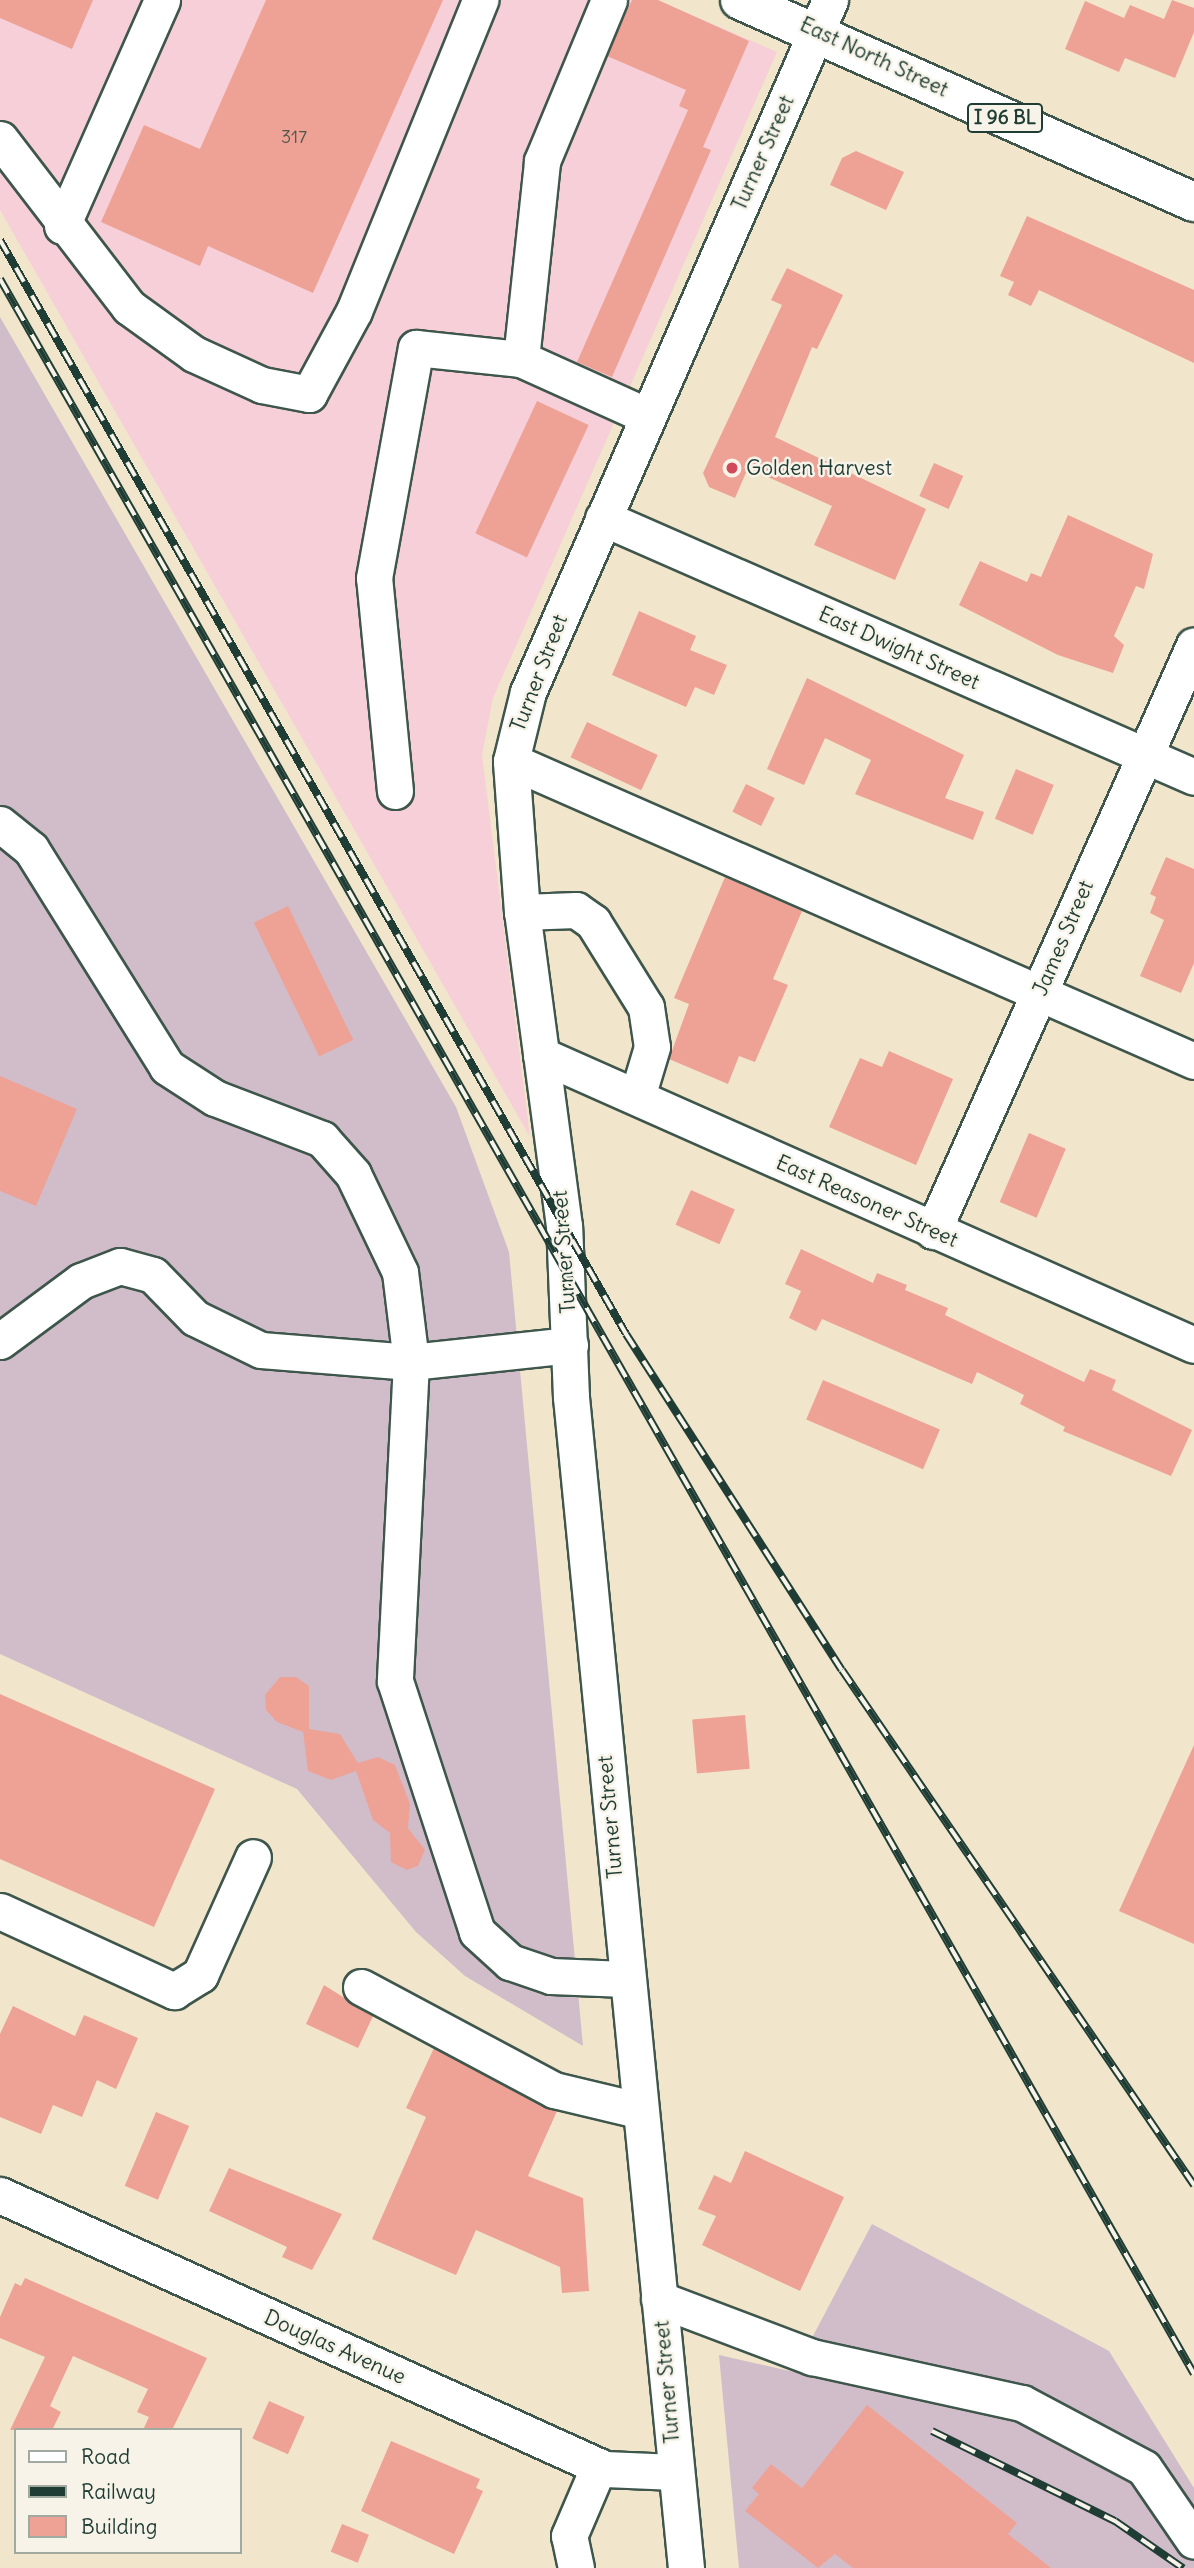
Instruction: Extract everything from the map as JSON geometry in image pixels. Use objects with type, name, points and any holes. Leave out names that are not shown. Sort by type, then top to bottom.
[{"type":"main road","name":"East North Street","points":[[740,0],[799,11],[1194,202]]},
{"type":"street","points":[[62,226],[162,0]]},
{"type":"street","points":[[0,139],[62,226],[129,307],[194,354],[262,385],[309,394],[354,311],[480,0]]},
{"type":"street","points":[[521,359],[542,161],[610,0]]},
{"type":"street","name":"Turner Street","points":[[685,2568],[625,1979],[570,1346],[564,1226],[522,912],[511,761],[528,692],[647,416],[799,11]]},
{"type":"street","points":[[395,790],[374,578],[415,348],[521,359],[647,416]]},
{"type":"street","name":"East Dwight Street","points":[[603,518],[1194,777]]},
{"type":"street","name":"James Street","points":[[933,1231],[1041,992],[1142,755],[1194,645]]},
{"type":"street","points":[[511,761],[1194,1061]]},
{"type":"street","points":[[0,824],[31,849],[167,1067],[215,1098],[322,1139],[353,1174],[400,1272],[411,1362],[395,1681],[477,1932],[510,1962],[551,1976],[625,1979]]},
{"type":"street","points":[[522,912],[576,910],[593,922],[646,1007],[652,1047],[637,1097]]},
{"type":"street","name":"East Reasoner Street","points":[[541,1055],[1194,1345]]},
{"type":"street","points":[[0,1341],[81,1281],[120,1266],[153,1275],[195,1318],[261,1350],[411,1362],[570,1346]]},
{"type":"street","points":[[0,1910],[174,1991],[200,1975],[253,1857]]},
{"type":"street","points":[[361,1987],[554,2090],[638,2110]]},
{"type":"street","name":"Douglas Avenue","points":[[0,2195],[599,2466],[633,2474],[675,2472]]},
{"type":"street","points":[[659,2299],[812,2357],[1021,2403],[1144,2468],[1194,2541]]},
{"type":"street","points":[[576,2568],[569,2536],[599,2466]]},
{"type":"shaded area","points":[[0,0],[657,0],[777,52],[493,698],[482,755],[530,1137],[0,210]]},
{"type":"shaded area","points":[[0,317],[456,1107],[509,1252],[583,2046],[465,1976],[416,1932],[297,1789],[0,1654]]},
{"type":"shaded area","points":[[872,2224],[1109,2351],[1194,2488],[1194,2568],[739,2568],[719,2355],[794,2372]]},
{"type":"building","points":[[0,0],[93,0],[72,49],[0,18]]},
{"type":"building","points":[[266,0],[443,0],[313,293],[208,246],[200,266],[101,222],[144,125],[200,149]]},
{"type":"building","points":[[632,0],[658,0],[749,41],[703,147],[711,150],[612,377],[577,362],[688,110],[679,106],[686,90],[607,56]]},
{"type":"building","points":[[1172,0],[1194,8],[1194,32],[1175,78],[1125,58],[1119,72],[1065,49],[1085,1],[1124,18],[1130,5],[1164,19]]},
{"type":"building","points":[[856,151],[904,172],[886,210],[830,185],[842,158]]},
{"type":"building","points":[[1027,216],[1194,290],[1194,363],[1039,290],[1031,306],[1008,295],[1014,282],[1000,276]]},
{"type":"building","points":[[787,268],[843,295],[817,349],[812,347],[775,437],[926,509],[895,580],[814,545],[832,506],[748,468],[735,498],[709,487],[703,473],[782,305],[771,300]]},
{"type":"building","points":[[537,401],[589,425],[527,557],[475,533]]},
{"type":"building","points":[[934,463],[963,476],[949,509],[919,496]]},
{"type":"building","points":[[1068,515],[1153,554],[1144,589],[1136,586],[1114,636],[1124,645],[1113,673],[1058,655],[959,605],[980,561],[1027,582],[1031,573],[1041,577]]},
{"type":"building","points":[[639,611],[696,636],[690,650],[727,665],[714,695],[695,687],[686,707],[612,675]]},
{"type":"building","points":[[807,678],[964,755],[945,798],[984,812],[973,840],[855,794],[871,760],[825,738],[804,785],[767,769]]},
{"type":"building","points":[[587,722],[658,755],[641,790],[571,757]]},
{"type":"building","points":[[1016,769],[1054,785],[1033,835],[995,819]]},
{"type":"building","points":[[746,784],[775,798],[761,826],[732,812]]},
{"type":"building","points":[[1166,857],[1194,869],[1194,963],[1181,993],[1140,976],[1164,920],[1150,913],[1156,897],[1150,894]]},
{"type":"building","points":[[725,877],[802,911],[773,979],[788,985],[755,1062],[739,1056],[728,1084],[669,1059],[689,1004],[674,998]]},
{"type":"building","points":[[288,906],[353,1040],[319,1057],[254,923]]},
{"type":"building","points":[[889,1051],[953,1079],[916,1165],[829,1127],[860,1058],[882,1067]]},
{"type":"building","points":[[0,1076],[77,1109],[36,1206],[0,1191]]},
{"type":"building","points":[[1029,1133],[1066,1149],[1037,1218],[1000,1202]]},
{"type":"building","points":[[691,1190],[735,1210],[719,1244],[676,1225]]},
{"type":"building","points":[[801,1249],[873,1283],[877,1273],[907,1285],[905,1290],[948,1308],[945,1315],[1084,1382],[1090,1369],[1116,1380],[1112,1390],[1192,1430],[1171,1476],[1063,1431],[1065,1427],[1020,1404],[1024,1395],[977,1372],[972,1384],[822,1319],[816,1331],[789,1318],[801,1291],[785,1284]]},
{"type":"building","points":[[823,1380],[940,1430],[923,1469],[806,1420]]},
{"type":"building","points":[[280,1677],[296,1677],[309,1686],[309,1729],[340,1734],[358,1763],[378,1757],[395,1765],[410,1804],[408,1828],[425,1850],[418,1866],[407,1870],[391,1862],[390,1833],[373,1820],[356,1771],[331,1780],[308,1771],[303,1732],[277,1722],[266,1710],[265,1695]]},
{"type":"building","points":[[0,1694],[215,1789],[154,1927],[0,1859]]},
{"type":"building","points":[[745,1715],[750,1769],[697,1773],[692,1720]]},
{"type":"building","points":[[1194,1745],[1194,1944],[1119,1911]]},
{"type":"building","points":[[324,1985],[373,2016],[358,2048],[306,2024]]},
{"type":"building","points":[[13,2006],[75,2036],[84,2015],[138,2038],[116,2089],[97,2080],[82,2117],[53,2105],[41,2134],[0,2117],[0,2034]]},
{"type":"building","points":[[434,2048],[557,2111],[528,2176],[583,2198],[589,2291],[562,2293],[560,2267],[476,2230],[456,2275],[372,2239],[426,2117],[406,2108]]},
{"type":"building","points":[[156,2112],[189,2126],[158,2200],[125,2186]]},
{"type":"building","points":[[745,2151],[844,2197],[800,2291],[702,2245],[716,2216],[698,2209],[714,2175],[731,2183]]},
{"type":"building","points":[[229,2168],[342,2214],[312,2270],[282,2257],[287,2247],[209,2211]]},
{"type":"building","points":[[25,2278],[207,2358],[173,2428],[144,2428],[149,2417],[137,2412],[148,2389],[73,2356],[50,2406],[61,2412],[53,2428],[10,2430],[45,2357],[0,2338],[0,2317],[15,2283],[21,2286]]},
{"type":"building","points":[[269,2401],[305,2417],[288,2454],[252,2438]]},
{"type":"building","points":[[867,2405],[1017,2523],[1008,2534],[1051,2568],[853,2568],[835,2554],[818,2568],[745,2511],[759,2494],[752,2488],[771,2464],[802,2488]]},
{"type":"building","points":[[391,2441],[480,2479],[476,2488],[483,2491],[454,2554],[361,2511]]},
{"type":"building","points":[[342,2524],[369,2535],[358,2563],[331,2552]]},
{"type":"railway","points":[[0,240],[626,1334],[842,1670],[1194,2185]]},
{"type":"railway","points":[[0,279],[1194,2374]]},
{"type":"railway","points":[[932,2431],[1115,2521],[1183,2568]]},
{"type":"place","name":"Golden Harvest","points":[[732,468]]}]
